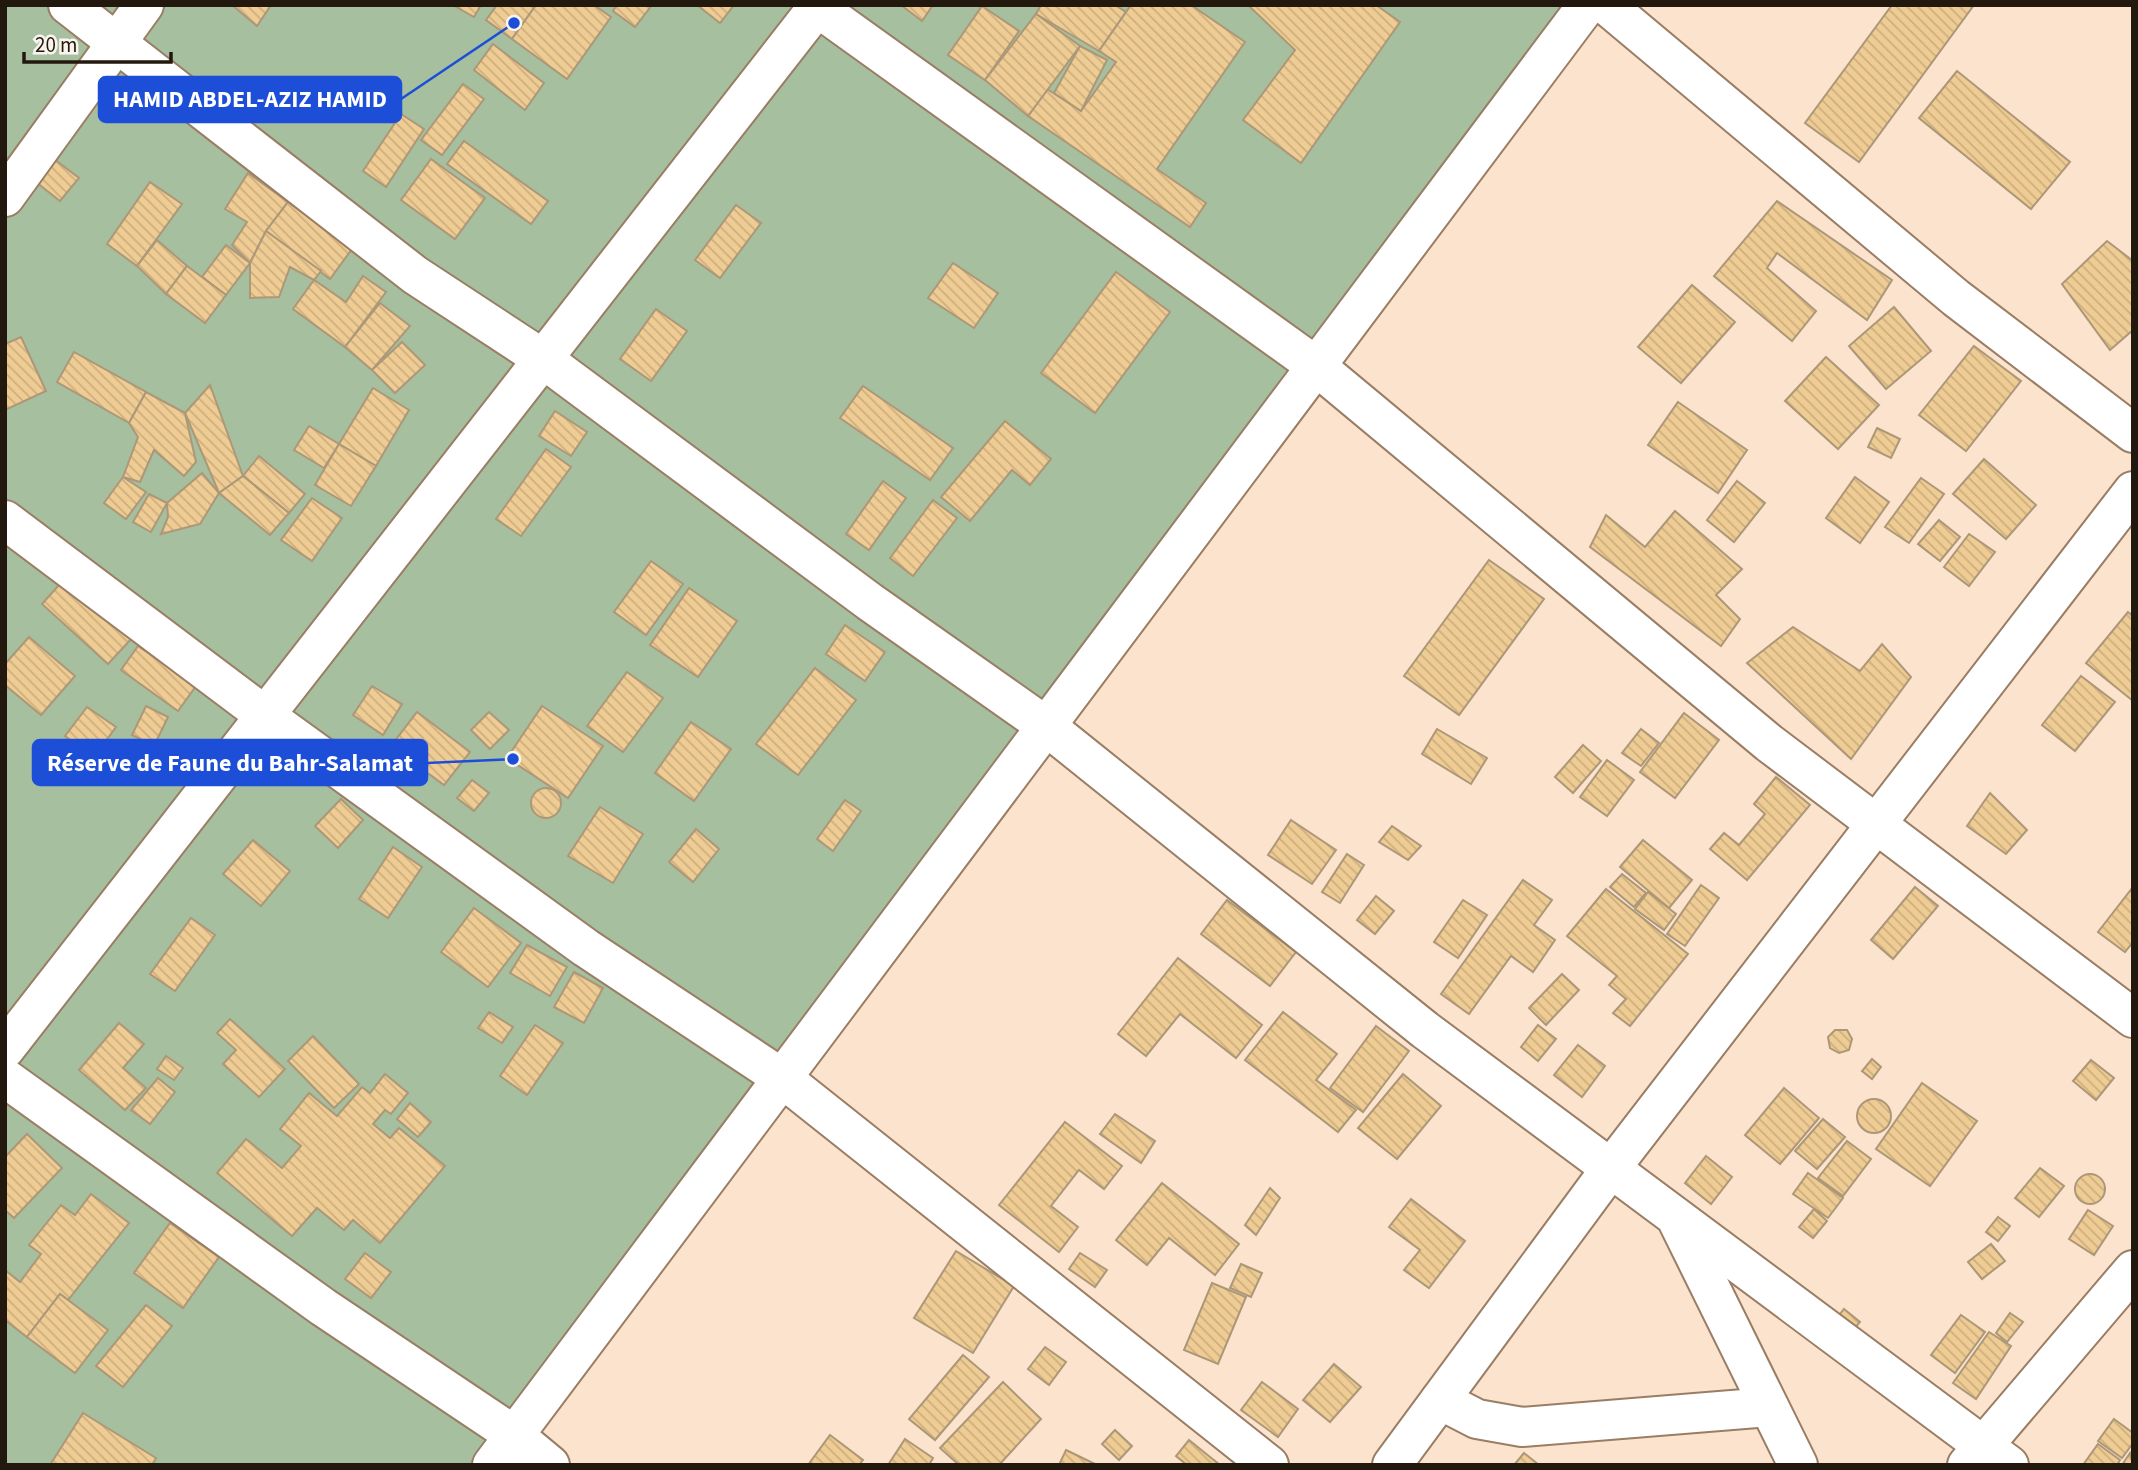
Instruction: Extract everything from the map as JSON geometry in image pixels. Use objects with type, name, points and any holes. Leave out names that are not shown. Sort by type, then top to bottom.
[{"type":"street","points":[[68,5],[415,275],[543,359],[870,602],[1046,726],[1425,1030],[1676,1216],[1986,1458],[2133,1270]]},
{"type":"street","points":[[5,197],[144,5]]},
{"type":"street","points":[[503,1450],[1587,5]]},
{"type":"street","points":[[1606,5],[1956,298],[2133,433]]},
{"type":"street","points":[[5,1049],[267,717],[816,6],[1316,366],[1769,743],[2133,1018]]},
{"type":"street","points":[[1392,1465],[1611,1168],[2133,491]]},
{"type":"street","points":[[5,520],[267,717],[586,948],[782,1078],[1269,1465]]},
{"type":"street","points":[[5,1078],[323,1307],[503,1450],[550,1465]]},
{"type":"street","points":[[1676,1216],[1798,1465]]},
{"type":"street","points":[[1440,1400],[1477,1419],[1522,1427],[1769,1407]]},
{"type":"green space","points":[[5,5],[1575,5],[494,1465],[5,1465]]},
{"type":"building","points":[[232,5],[271,5],[257,26]]},
{"type":"building","points":[[453,5],[481,5],[474,17]]},
{"type":"building","points":[[497,5],[536,5],[512,39],[486,20]]},
{"type":"building","points":[[536,5],[594,5],[611,17],[567,79],[512,39]]},
{"type":"building","points":[[617,5],[652,5],[635,27],[613,11]]},
{"type":"building","points":[[697,5],[734,5],[720,23]]},
{"type":"building","points":[[901,5],[933,5],[922,21]]},
{"type":"building","points":[[1041,5],[1115,5],[1126,12],[1099,51],[1036,14]]},
{"type":"building","points":[[1131,5],[1191,5],[1245,42],[1157,169],[1206,203],[1190,227],[1028,116],[1047,89],[1081,111],[1116,62],[1099,51]]},
{"type":"building","points":[[1248,5],[1376,5],[1400,22],[1301,163],[1243,120],[1295,50]]},
{"type":"building","points":[[1892,5],[1974,5],[1859,162],[1805,123]]},
{"type":"building","points":[[982,6],[1019,31],[985,80],[948,55]]},
{"type":"building","points":[[1036,14],[1080,46],[1028,116],[985,80]]},
{"type":"building","points":[[493,44],[544,83],[525,110],[474,70]]},
{"type":"building","points":[[1080,46],[1107,60],[1081,111],[1054,93]]},
{"type":"building","points":[[1957,71],[2070,162],[2031,209],[1919,118]]},
{"type":"building","points":[[463,84],[484,99],[442,155],[421,140]]},
{"type":"building","points":[[401,114],[424,129],[386,187],[363,171]]},
{"type":"building","points":[[464,141],[548,201],[531,224],[447,164]]},
{"type":"building","points":[[54,159],[79,178],[60,201],[36,182]]},
{"type":"building","points":[[431,159],[485,198],[455,239],[401,200]]},
{"type":"building","points":[[248,173],[288,202],[266,231],[250,263],[232,245],[247,222],[225,209]]},
{"type":"building","points":[[150,182],[182,204],[137,266],[107,244]]},
{"type":"building","points":[[1777,201],[1892,280],[1867,320],[1777,253],[1767,268],[1816,311],[1792,341],[1714,276]]},
{"type":"building","points":[[288,202],[352,249],[330,279],[266,231]]},
{"type":"building","points":[[736,205],[761,223],[720,278],[695,260]]},
{"type":"building","points":[[266,231],[321,271],[314,280],[290,267],[279,297],[250,298],[250,263]]},
{"type":"building","points":[[157,240],[187,266],[166,294],[137,266]]},
{"type":"building","points":[[2107,241],[2133,261],[2133,330],[2110,350],[2062,284]]},
{"type":"building","points":[[226,245],[250,263],[226,295],[202,277]]},
{"type":"building","points":[[953,263],[998,293],[974,328],[928,298]]},
{"type":"building","points":[[187,266],[226,295],[205,323],[166,294]]},
{"type":"building","points":[[1116,272],[1170,312],[1095,413],[1041,373]]},
{"type":"building","points":[[363,276],[386,292],[345,347],[293,309],[314,280],[346,302]]},
{"type":"building","points":[[1692,285],[1735,322],[1681,383],[1638,347]]},
{"type":"building","points":[[380,303],[410,326],[372,370],[345,347]]},
{"type":"building","points":[[1894,307],[1931,351],[1886,389],[1849,346]]},
{"type":"building","points":[[656,309],[687,331],[651,381],[620,359]]},
{"type":"building","points":[[21,337],[46,391],[5,410],[5,344]]},
{"type":"building","points":[[402,342],[425,365],[395,393],[372,370]]},
{"type":"building","points":[[1974,346],[2021,381],[1966,451],[1919,415]]},
{"type":"building","points":[[74,352],[146,392],[129,423],[57,382]]},
{"type":"building","points":[[1826,357],[1879,405],[1838,449],[1785,401]]},
{"type":"building","points":[[210,385],[243,476],[219,493],[185,413]]},
{"type":"building","points":[[863,386],[953,448],[930,480],[840,418]]},
{"type":"building","points":[[373,388],[409,410],[376,466],[339,444]]},
{"type":"building","points":[[146,392],[185,413],[196,462],[184,476],[154,450],[140,482],[123,477],[138,437],[129,423]]},
{"type":"building","points":[[1678,402],[1747,450],[1718,493],[1648,445]]},
{"type":"building","points":[[555,411],[587,432],[571,456],[539,436]]},
{"type":"building","points":[[1005,421],[1051,459],[1030,485],[1012,470],[970,521],[941,497]]},
{"type":"building","points":[[309,426],[339,444],[324,468],[294,450]]},
{"type":"building","points":[[1877,428],[1900,439],[1891,458],[1868,447]]},
{"type":"building","points":[[339,444],[376,466],[351,506],[315,485]]},
{"type":"building","points":[[546,449],[571,467],[521,536],[496,519]]},
{"type":"building","points":[[259,456],[305,494],[289,513],[243,476]]},
{"type":"building","points":[[1984,459],[2036,505],[2006,539],[1953,494]]},
{"type":"building","points":[[202,473],[219,493],[200,524],[161,534],[168,517],[167,503]]},
{"type":"building","points":[[243,476],[289,513],[270,535],[219,493]]},
{"type":"building","points":[[123,477],[146,492],[126,519],[104,503]]},
{"type":"building","points":[[1855,477],[1889,502],[1860,543],[1826,518]]},
{"type":"building","points":[[1921,478],[1944,494],[1909,543],[1885,527]]},
{"type":"building","points":[[883,481],[906,498],[869,550],[846,534]]},
{"type":"building","points":[[1737,481],[1765,503],[1734,542],[1707,520]]},
{"type":"building","points":[[149,494],[167,503],[151,532],[133,522]]},
{"type":"building","points":[[312,498],[342,518],[312,561],[281,540]]},
{"type":"building","points":[[933,500],[957,518],[913,576],[890,558]]},
{"type":"building","points":[[1675,511],[1742,569],[1716,595],[1740,619],[1721,646],[1590,547],[1606,515],[1645,547]]},
{"type":"building","points":[[1939,520],[1960,537],[1940,561],[1918,544]]},
{"type":"building","points":[[1969,534],[1995,552],[1969,586],[1944,567]]},
{"type":"building","points":[[1489,560],[1544,599],[1459,715],[1404,676]]},
{"type":"building","points":[[651,561],[683,584],[646,635],[614,612]]},
{"type":"building","points":[[67,576],[133,637],[108,664],[42,604]]},
{"type":"building","points":[[689,588],[737,621],[698,677],[650,645]]},
{"type":"building","points":[[2128,612],[2133,616],[2133,701],[2086,663]]},
{"type":"building","points":[[845,625],[885,652],[865,681],[826,654]]},
{"type":"building","points":[[1793,627],[1860,671],[1882,644],[1911,677],[1851,759],[1747,663]]},
{"type":"building","points":[[29,637],[75,676],[41,715],[5,685],[5,664]]},
{"type":"building","points":[[138,646],[196,686],[178,711],[121,670]]},
{"type":"building","points":[[815,668],[856,700],[798,775],[756,744]]},
{"type":"building","points":[[627,672],[663,698],[623,752],[587,726]]},
{"type":"building","points":[[2081,676],[2115,702],[2075,751],[2042,725]]},
{"type":"building","points":[[372,686],[402,704],[383,735],[353,715]]},
{"type":"building","points":[[146,706],[168,717],[154,746],[132,735]]},
{"type":"building","points":[[542,706],[603,746],[568,798],[507,758]]},
{"type":"building","points":[[87,707],[116,727],[94,757],[65,736]]},
{"type":"building","points":[[417,712],[470,752],[444,785],[391,746]]},
{"type":"building","points":[[489,712],[509,730],[490,749],[471,730]]},
{"type":"building","points":[[1684,713],[1719,740],[1675,798],[1640,772]]},
{"type":"building","points":[[691,722],[731,749],[694,801],[655,773]]},
{"type":"building","points":[[1437,729],[1487,758],[1471,784],[1422,754]]},
{"type":"building","points":[[1641,729],[1659,743],[1641,766],[1622,753]]},
{"type":"building","points":[[1583,745],[1601,761],[1573,793],[1555,777]]},
{"type":"building","points":[[1607,760],[1634,780],[1607,816],[1580,797]]},
{"type":"building","points":[[1776,777],[1810,805],[1747,880],[1710,849],[1724,833],[1739,845],[1765,814],[1754,804]]},
{"type":"building","points":[[472,780],[489,793],[474,811],[457,798]]},
{"type":"building","points":[[546,788],[552,789],[560,797],[560,809],[552,817],[546,818],[540,817],[532,809],[531,803],[532,797],[540,789]]},
{"type":"building","points":[[1990,793],[2027,830],[2006,854],[1967,826]]},
{"type":"building","points":[[341,799],[363,820],[338,848],[315,826]]},
{"type":"building","points":[[845,800],[861,811],[833,851],[817,839]]},
{"type":"building","points":[[600,807],[643,834],[613,883],[568,856]]},
{"type":"building","points":[[1291,820],[1336,850],[1312,884],[1268,855]]},
{"type":"building","points":[[1392,826],[1421,846],[1408,860],[1379,842]]},
{"type":"building","points":[[696,829],[719,849],[693,882],[669,862]]},
{"type":"building","points":[[253,840],[290,871],[261,906],[223,874]]},
{"type":"building","points":[[1643,840],[1692,880],[1669,908],[1620,867]]},
{"type":"building","points":[[393,847],[422,867],[388,918],[359,899]]},
{"type":"building","points":[[1347,854],[1364,865],[1340,903],[1322,892]]},
{"type":"building","points":[[1622,874],[1646,893],[1634,907],[1610,887]]},
{"type":"building","points":[[1523,880],[1552,900],[1534,925],[1555,940],[1533,972],[1511,956],[1469,1014],[1441,994]]},
{"type":"building","points":[[1701,885],[1719,898],[1685,946],[1667,934]]},
{"type":"building","points":[[1915,887],[1938,906],[1893,959],[1871,940]]},
{"type":"building","points":[[2133,887],[2133,942],[2125,952],[2098,932]]},
{"type":"building","points":[[1606,889],[1688,954],[1630,1026],[1613,1013],[1626,999],[1609,985],[1617,976],[1567,936]]},
{"type":"building","points":[[1648,892],[1676,914],[1664,930],[1635,909]]},
{"type":"building","points":[[1376,896],[1394,911],[1375,934],[1357,920]]},
{"type":"building","points":[[1227,900],[1296,952],[1270,986],[1201,934]]},
{"type":"building","points":[[1463,900],[1487,915],[1458,958],[1434,942]]},
{"type":"building","points":[[474,908],[521,943],[488,987],[441,952]]},
{"type":"building","points":[[191,918],[215,935],[175,991],[150,974]]},
{"type":"building","points":[[527,945],[567,967],[550,996],[510,973]]},
{"type":"building","points":[[1178,958],[1262,1025],[1236,1058],[1180,1014],[1146,1056],[1118,1034]]},
{"type":"building","points":[[574,972],[603,988],[584,1023],[554,1007]]},
{"type":"building","points":[[1562,974],[1579,990],[1546,1025],[1529,1008]]},
{"type":"building","points":[[489,1012],[513,1027],[502,1043],[478,1028]]},
{"type":"building","points":[[1283,1012],[1337,1054],[1316,1080],[1356,1110],[1338,1132],[1245,1060]]},
{"type":"building","points":[[230,1019],[285,1069],[259,1097],[223,1064],[236,1050],[217,1033]]},
{"type":"building","points":[[119,1023],[144,1044],[123,1068],[146,1088],[125,1110],[79,1070]]},
{"type":"building","points":[[535,1025],[563,1043],[527,1095],[500,1076]]},
{"type":"building","points":[[1538,1025],[1556,1039],[1538,1061],[1521,1047]]},
{"type":"building","points":[[1376,1026],[1409,1051],[1363,1112],[1330,1088]]},
{"type":"building","points":[[1835,1030],[1847,1030],[1852,1039],[1849,1050],[1839,1053],[1830,1048],[1828,1037]]},
{"type":"building","points":[[313,1036],[359,1084],[334,1108],[288,1061]]},
{"type":"building","points":[[1578,1045],[1605,1066],[1582,1097],[1554,1075]]},
{"type":"building","points":[[166,1056],[183,1068],[174,1080],[157,1069]]},
{"type":"building","points":[[1872,1059],[1881,1067],[1872,1079],[1862,1071]]},
{"type":"building","points":[[2091,1060],[2114,1078],[2096,1100],[2073,1081]]},
{"type":"building","points":[[385,1074],[408,1093],[391,1114],[385,1110],[373,1124],[390,1138],[399,1128],[445,1166],[380,1243],[353,1220],[344,1230],[317,1208],[292,1236],[217,1173],[246,1139],[282,1168],[301,1146],[280,1129],[309,1093],[337,1116],[362,1087],[370,1093]]},
{"type":"building","points":[[1403,1074],[1441,1106],[1397,1159],[1358,1128]]},
{"type":"building","points":[[158,1078],[175,1092],[150,1124],[131,1110]]},
{"type":"building","points":[[1922,1083],[1977,1121],[1930,1186],[1876,1149]]},
{"type":"building","points":[[1784,1088],[1819,1118],[1780,1164],[1745,1135]]},
{"type":"building","points":[[1874,1099],[1886,1104],[1891,1116],[1886,1128],[1874,1133],[1862,1128],[1857,1116],[1862,1104]]},
{"type":"building","points":[[410,1103],[431,1122],[418,1137],[397,1119]]},
{"type":"building","points":[[1115,1114],[1155,1141],[1141,1163],[1100,1134]]},
{"type":"building","points":[[1823,1119],[1845,1137],[1817,1169],[1795,1151]]},
{"type":"building","points":[[1065,1122],[1122,1166],[1104,1189],[1079,1170],[1051,1206],[1078,1227],[1059,1252],[999,1205]]},
{"type":"building","points":[[27,1134],[62,1168],[14,1218],[5,1210],[5,1157]]},
{"type":"building","points":[[1847,1141],[1871,1159],[1843,1196],[1818,1178]]},
{"type":"building","points":[[1706,1156],[1732,1177],[1711,1204],[1685,1183]]},
{"type":"building","points":[[2040,1168],[2064,1186],[2039,1217],[2015,1198]]},
{"type":"building","points":[[1808,1173],[1843,1198],[1828,1218],[1793,1194]]},
{"type":"building","points":[[2090,1174],[2100,1179],[2105,1189],[2100,1199],[2090,1204],[2080,1199],[2075,1189],[2080,1179]]},
{"type":"building","points":[[1162,1183],[1239,1244],[1215,1275],[1169,1238],[1147,1265],[1116,1240]]},
{"type":"building","points":[[1270,1188],[1280,1198],[1256,1235],[1245,1225]]},
{"type":"building","points":[[91,1194],[129,1223],[68,1300],[60,1294],[27,1337],[5,1320],[5,1270],[20,1282],[41,1254],[29,1245],[61,1205],[75,1215]]},
{"type":"building","points":[[1411,1199],[1465,1241],[1429,1288],[1404,1270],[1420,1250],[1389,1227]]},
{"type":"building","points":[[1814,1209],[1827,1221],[1813,1238],[1799,1227]]},
{"type":"building","points":[[2088,1210],[2113,1226],[2094,1255],[2069,1239]]},
{"type":"building","points":[[1998,1217],[2010,1226],[1998,1241],[1986,1232]]},
{"type":"building","points":[[170,1223],[219,1257],[183,1308],[134,1273]]},
{"type":"building","points":[[1991,1244],[2005,1261],[1982,1279],[1968,1262]]},
{"type":"building","points":[[956,1251],[1014,1286],[973,1353],[914,1318]]},
{"type":"building","points":[[365,1253],[391,1272],[371,1298],[345,1279]]},
{"type":"building","points":[[1080,1253],[1107,1270],[1095,1287],[1069,1269]]},
{"type":"building","points":[[1241,1264],[1262,1273],[1251,1297],[1230,1288]]},
{"type":"building","points":[[1212,1283],[1246,1297],[1218,1364],[1184,1350]]},
{"type":"building","points":[[60,1294],[108,1330],[75,1373],[27,1337]]},
{"type":"building","points":[[146,1305],[172,1326],[123,1387],[96,1366]]},
{"type":"building","points":[[1844,1309],[1860,1322],[1849,1335],[1833,1323]]},
{"type":"building","points":[[2010,1313],[2023,1322],[2007,1342],[1996,1333]]},
{"type":"building","points":[[1961,1315],[1985,1332],[1955,1373],[1931,1355]]},
{"type":"building","points":[[1989,1332],[2011,1346],[1976,1399],[1953,1383]]},
{"type":"building","points":[[1045,1347],[1066,1362],[1049,1385],[1028,1369]]},
{"type":"building","points":[[963,1355],[989,1377],[935,1440],[909,1419]]},
{"type":"building","points":[[1334,1364],[1361,1387],[1330,1422],[1303,1400]]},
{"type":"building","points":[[1003,1382],[1041,1419],[999,1465],[959,1465],[940,1448]]},
{"type":"building","points":[[1262,1382],[1298,1409],[1278,1437],[1241,1410]]},
{"type":"building","points":[[83,1413],[156,1458],[152,1465],[50,1465]]},
{"type":"building","points":[[2114,1419],[2133,1433],[2133,1443],[2122,1458],[2098,1441]]},
{"type":"building","points":[[1115,1430],[1132,1446],[1119,1460],[1102,1444]]},
{"type":"building","points":[[830,1435],[863,1460],[859,1465],[808,1465]]},
{"type":"building","points":[[905,1439],[933,1458],[929,1465],[888,1465]]},
{"type":"building","points":[[1189,1440],[1220,1465],[1187,1465],[1176,1456]]},
{"type":"building","points":[[2098,1444],[2120,1460],[2117,1465],[2083,1465]]},
{"type":"building","points":[[1066,1450],[1097,1465],[1059,1465]]},
{"type":"building","points":[[1524,1453],[1539,1465],[1514,1465]]},
{"type":"building","points":[[2130,1453],[2133,1465],[2122,1465]]},
{"type":"place","name":"HAMID ABDEL-AZIZ HAMID","points":[[514,23]]},
{"type":"place","name":"Réserve de Faune du Bahr-Salamat","points":[[513,759]]}]
